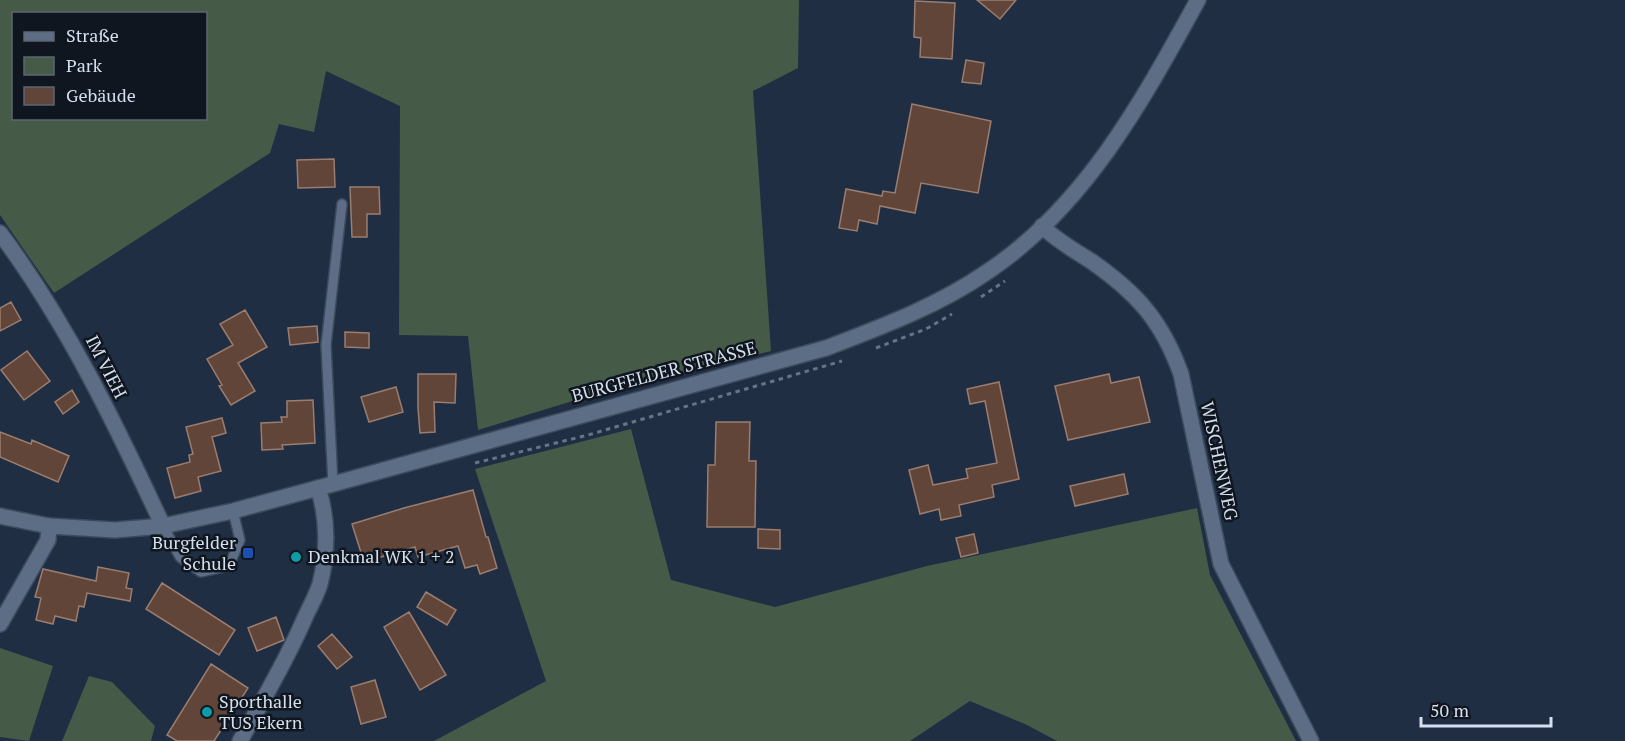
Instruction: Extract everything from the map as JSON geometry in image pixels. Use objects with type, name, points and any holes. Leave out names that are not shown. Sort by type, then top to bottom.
[{"type":"street","name":"BURGFELDER STRASSE","points":[[0,516],[49,526],[114,530],[164,526],[233,511],[326,486],[826,348],[886,326],[988,272],[1042,226],[1082,186],[1130,116],[1198,0]]},
{"type":"street","name":"WISCHENWEG","points":[[1042,226],[1054,238],[1118,280],[1143,304],[1173,352],[1181,375],[1221,564],[1311,741]]},
{"type":"street","name":"IM VIEH","points":[[0,233],[60,321],[164,526]]},
{"type":"street","points":[[240,741],[289,652],[320,585],[325,555],[326,486]]},
{"type":"street","points":[[0,624],[48,540],[49,526]]},
{"type":"lane","points":[[326,486],[326,345],[342,204]]},
{"type":"lane","points":[[164,526],[180,557],[201,572],[220,568],[229,566],[240,540],[233,511]]},
{"type":"green space","points":[[0,0],[799,0],[798,68],[753,91],[771,351],[589,396],[478,430],[468,336],[399,335],[400,106],[326,71],[314,132],[279,124],[270,153],[54,293],[0,215]]},
{"type":"green space","points":[[631,429],[671,580],[775,607],[927,566],[1197,508],[1210,575],[1296,741],[1057,741],[1027,725],[970,701],[910,741],[434,741],[546,681],[475,469]]},
{"type":"green space","points":[[0,648],[53,666],[29,741],[0,737]]},
{"type":"green space","points":[[89,676],[112,682],[155,726],[151,741],[62,741]]},
{"type":"building","points":[[977,0],[1016,0],[1000,19]]},
{"type":"building","points":[[915,1],[955,3],[952,59],[920,57],[921,38],[914,37]]},
{"type":"building","points":[[966,60],[984,63],[981,84],[962,82]]},
{"type":"building","points":[[912,104],[991,121],[978,193],[921,183],[915,213],[880,206],[877,224],[859,220],[857,231],[839,228],[846,189],[882,196],[883,191],[895,193]]},
{"type":"building","points":[[334,159],[335,187],[298,188],[297,160]]},
{"type":"building","points":[[350,187],[379,187],[380,214],[367,214],[367,237],[352,237]]},
{"type":"building","points":[[11,302],[21,320],[0,331],[0,308]]},
{"type":"building","points":[[245,310],[267,347],[238,363],[255,391],[231,405],[219,386],[222,385],[207,359],[233,345],[220,324]]},
{"type":"building","points":[[317,326],[318,342],[290,345],[288,328]]},
{"type":"building","points":[[345,332],[369,333],[369,348],[345,347]]},
{"type":"building","points":[[27,351],[50,381],[24,400],[1,370]]},
{"type":"building","points":[[418,374],[456,374],[455,403],[434,402],[435,432],[420,433]]},
{"type":"building","points":[[1109,374],[1111,383],[1139,377],[1150,422],[1068,440],[1055,386]]},
{"type":"building","points":[[999,382],[1019,479],[992,485],[994,497],[959,505],[961,516],[941,520],[939,509],[920,514],[909,470],[928,465],[933,485],[968,478],[966,469],[997,463],[985,401],[970,404],[967,389]]},
{"type":"building","points":[[396,387],[403,412],[369,422],[361,397]]},
{"type":"building","points":[[72,390],[79,402],[63,414],[55,402]]},
{"type":"building","points":[[313,400],[315,443],[282,445],[283,449],[262,450],[261,423],[282,422],[281,417],[287,417],[287,401]]},
{"type":"building","points":[[222,418],[226,433],[212,437],[221,471],[198,477],[201,491],[175,498],[167,468],[190,462],[189,455],[193,454],[186,427]]},
{"type":"building","points":[[716,422],[750,422],[749,461],[756,461],[755,527],[707,527],[708,465],[715,465]]},
{"type":"building","points":[[0,432],[31,444],[32,440],[69,456],[58,482],[0,457]]},
{"type":"building","points":[[1124,474],[1128,494],[1075,506],[1070,486]]},
{"type":"building","points":[[473,490],[497,568],[480,574],[477,565],[465,568],[458,546],[418,557],[415,547],[364,562],[352,524]]},
{"type":"building","points":[[758,529],[780,530],[780,549],[758,548]]},
{"type":"building","points":[[974,534],[978,553],[961,557],[956,538]]},
{"type":"building","points":[[98,567],[129,573],[126,588],[132,589],[130,601],[87,593],[84,607],[79,606],[76,621],[55,616],[53,624],[36,620],[41,598],[35,597],[43,569],[96,581]]},
{"type":"building","points":[[162,583],[235,630],[219,655],[146,609]]},
{"type":"building","points":[[426,592],[456,610],[447,625],[417,607]]},
{"type":"building","points":[[409,612],[446,675],[420,690],[384,627]]},
{"type":"building","points":[[276,617],[284,640],[257,651],[248,628]]},
{"type":"building","points":[[332,634],[352,657],[337,669],[318,646]]},
{"type":"building","name":"Sporthalle TUS Ekern","points":[[211,664],[248,688],[214,741],[177,741],[167,735]]},
{"type":"building","points":[[375,680],[386,717],[361,724],[351,687]]},
{"type":"place","name":"Burgfelder Schule","points":[[248,553]]},
{"type":"place","name":"Denkmal WK 1 + 2","points":[[296,557]]},
{"type":"place","name":"Sporthalle TUS Ekern","points":[[207,712]]}]
